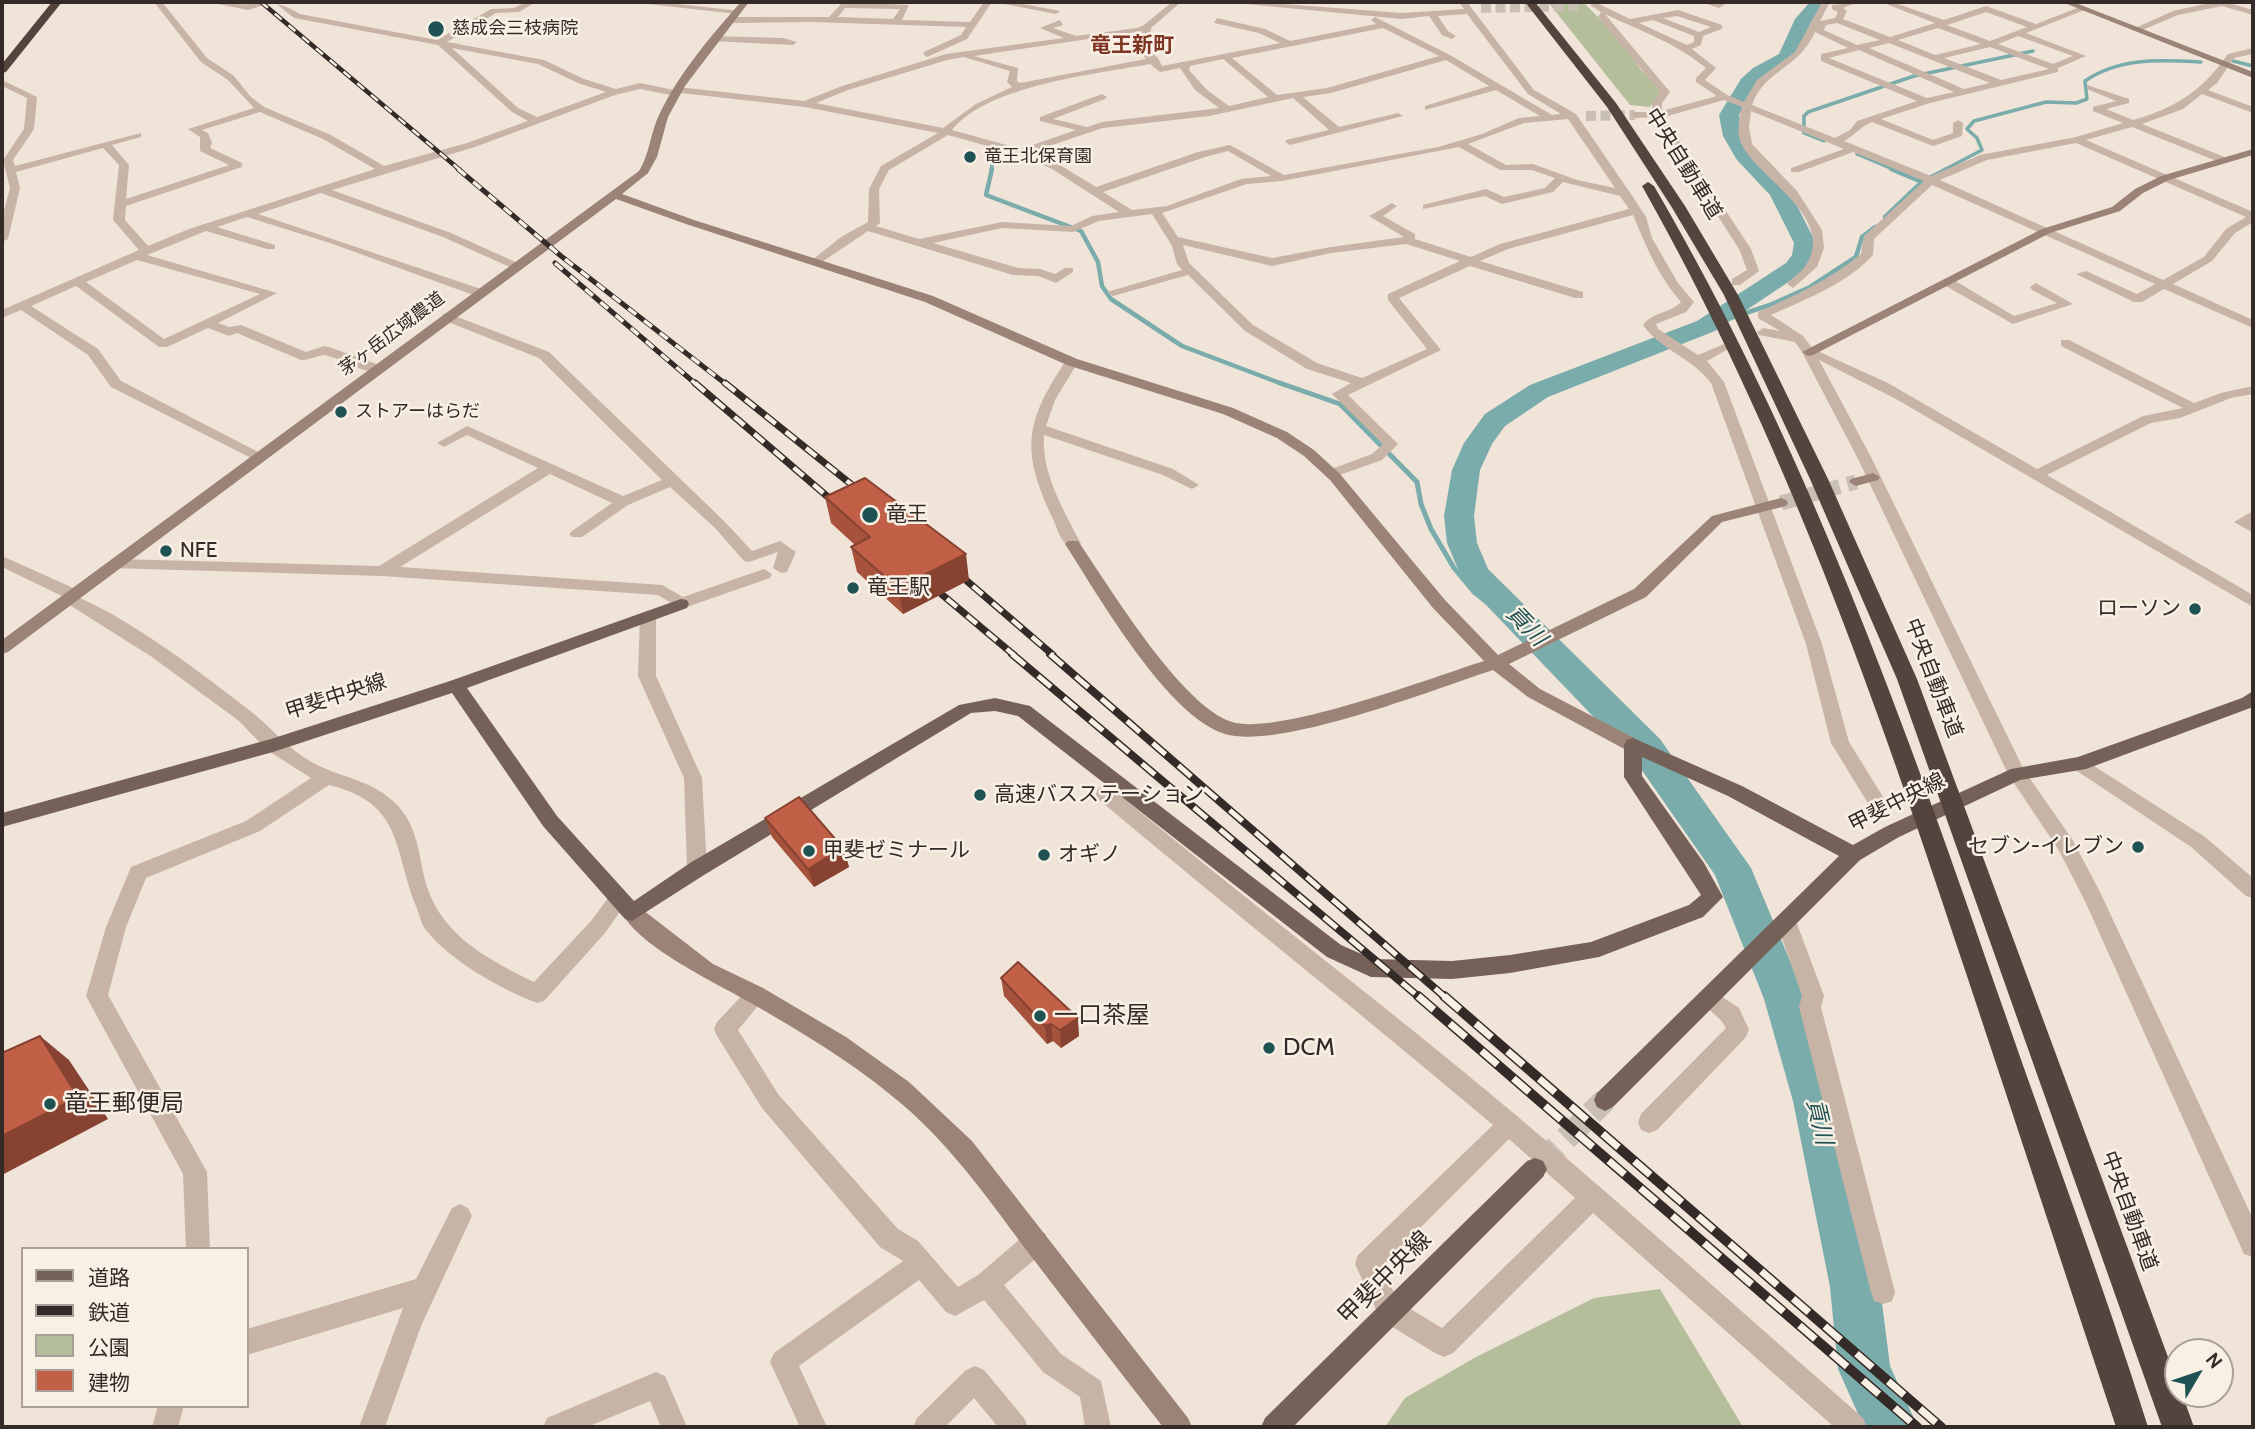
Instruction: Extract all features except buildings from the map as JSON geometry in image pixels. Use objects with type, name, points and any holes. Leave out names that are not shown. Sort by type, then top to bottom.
[{"type":"highway","points":[[35,12],[43,2]]},
{"type":"highway","points":[[2,70],[57,2]]},
{"type":"highway","name":"中央自動車道","points":[[1517,2],[1545,34],[1623,145],[1707,299],[1741,337],[1813,467],[1907,679],[2178,1427]]},
{"type":"highway","name":"中央自動車道","points":[[1530,2],[1625,125],[1734,288],[1741,337],[1916,787],[2132,1427]]},
{"type":"main road","name":"甲斐中央線","points":[[2,820],[273,745],[456,685],[681,604]]},
{"type":"main road","points":[[456,685],[550,821],[625,907],[696,869],[965,709],[984,702],[998,702],[1024,711],[1334,951],[1371,968],[1452,970],[1592,951],[1696,911],[1713,897],[1697,869],[1633,777],[1634,746],[1735,791],[1853,854]]},
{"type":"main road","name":"甲斐中央線","points":[[1605,1100],[1853,854],[1903,827],[2017,774],[2080,764],[2248,702],[2253,697]]},
{"type":"main road","name":"甲斐中央線","points":[[1274,1427],[1535,1169]]},
{"type":"street","points":[[2,9],[7,2]]},
{"type":"street","points":[[158,2],[204,60],[231,78],[247,98],[261,109],[327,137],[375,163],[382,170]]},
{"type":"street","points":[[212,2],[248,7],[270,2]]},
{"type":"street","points":[[278,2],[297,16],[541,62],[580,81],[616,92]]},
{"type":"street","points":[[440,42],[494,11],[516,10],[532,2]]},
{"type":"street","points":[[634,2],[737,11]]},
{"type":"street","name":"茅ヶ岳広域農道","points":[[4,644],[117,564],[257,457],[617,195],[643,173],[654,156],[662,121],[677,91],[695,61],[745,2]]},
{"type":"street","points":[[896,71],[964,37],[988,2]]},
{"type":"street","points":[[998,2],[1056,11]]},
{"type":"street","points":[[805,104],[896,71],[958,55],[1147,27],[1177,2]]},
{"type":"street","points":[[1229,2],[1340,6],[1382,19],[1549,117]]},
{"type":"street","points":[[1382,19],[1384,2]]},
{"type":"street","points":[[1420,15],[1423,2]]},
{"type":"street","points":[[1588,4],[1607,2]]},
{"type":"street","points":[[1705,2],[1719,5],[1724,2]]},
{"type":"street","points":[[1793,284],[1812,274],[1818,260],[1811,214],[1747,145],[1743,135],[1748,105],[1759,83],[1797,55],[1826,2]]},
{"type":"street","points":[[1838,19],[1843,11],[1836,7],[1854,2]]},
{"type":"street","points":[[1885,2],[1988,44],[2053,66],[2081,56],[2017,33]]},
{"type":"street","points":[[1993,2],[2004,6]]},
{"type":"street","points":[[2066,2],[2253,75]]},
{"type":"street","points":[[2137,29],[2176,13],[2224,2],[2253,13]]},
{"type":"street","points":[[1588,4],[1600,13],[1665,92],[1657,103],[1658,115],[1745,249],[1753,271],[1734,288]]},
{"type":"street","points":[[1588,4],[1686,48],[1711,68],[1699,80],[1724,97],[1928,178],[2253,324]]},
{"type":"street","points":[[831,20],[843,5],[906,7],[896,22]]},
{"type":"street","points":[[1147,27],[1144,51],[1160,69],[1289,44],[1382,19],[1470,7],[1531,92],[1572,116],[1626,194],[1646,238],[1673,285],[1688,302]]},
{"type":"street","points":[[1925,101],[1824,59],[1824,56],[1894,39],[1986,9],[2034,26]]},
{"type":"street","points":[[1937,57],[1988,44],[2083,9]]},
{"type":"street","points":[[1626,23],[1678,13],[1719,27],[1699,35],[1655,18]]},
{"type":"street","points":[[1432,14],[1445,33],[1452,36]]},
{"type":"street","points":[[1961,91],[1819,31],[1822,23],[1838,19],[1894,39],[1999,83]]},
{"type":"street","points":[[727,24],[831,20],[973,25]]},
{"type":"street","points":[[1217,21],[1262,31],[1289,44]]},
{"type":"street","points":[[1060,23],[1044,28],[1076,39]]},
{"type":"street","points":[[727,24],[759,30],[771,29]]},
{"type":"street","points":[[1686,48],[1698,43],[1699,35]]},
{"type":"street","points":[[714,39],[752,43],[765,38],[793,42]]},
{"type":"street","points":[[440,42],[515,110],[536,121]]},
{"type":"street","points":[[1883,57],[1918,49]]},
{"type":"street","points":[[2253,51],[2231,56],[2223,63],[2214,81],[2179,107],[2077,140],[1984,157],[1928,178],[1868,238],[1867,255],[1831,281],[1762,315],[1803,346],[1882,386],[2038,474],[2171,556],[2253,602]]},
{"type":"street","points":[[958,55],[1015,70],[1012,82],[1018,87]]},
{"type":"street","points":[[1224,56],[1275,97]]},
{"type":"street","points":[[1022,152],[1122,121],[1178,117],[1228,109],[1275,97],[1328,91],[1447,57]]},
{"type":"street","points":[[816,261],[845,239],[874,223],[874,189],[885,168],[947,132],[948,127],[979,106],[1018,87],[1154,60]]},
{"type":"street","points":[[1186,64],[1184,70],[1197,88],[1208,98],[1228,109]]},
{"type":"street","points":[[1837,141],[1854,132],[1860,123],[1961,91],[2055,70],[2053,66]]},
{"type":"street","points":[[2,83],[32,97],[29,129],[8,160],[15,188],[2,239]]},
{"type":"street","points":[[2,314],[206,227],[382,170],[439,155],[616,92],[640,86],[805,104],[947,132],[1022,152],[1056,167],[1129,213]]},
{"type":"street","points":[[1428,108],[1497,86]]},
{"type":"street","points":[[2090,87],[2126,101],[2096,110],[2223,160]]},
{"type":"street","points":[[2202,91],[2253,110]]},
{"type":"street","points":[[1295,94],[1337,131]]},
{"type":"street","points":[[1087,130],[1043,119],[1101,97]]},
{"type":"street","points":[[1635,115],[1658,115],[1689,110],[1724,97]]},
{"type":"street","points":[[121,204],[237,165],[204,149],[207,143],[204,135],[193,129],[261,109]]},
{"type":"street","points":[[1290,142],[1398,116]]},
{"type":"street","points":[[919,242],[1002,225],[1077,227],[1096,218],[1169,209],[1245,181],[1282,178],[1460,144],[1522,120],[1586,116]]},
{"type":"street","points":[[1872,119],[1933,143],[1958,134],[1958,122]]},
{"type":"street","points":[[10,170],[137,135]]},
{"type":"street","points":[[2077,140],[2253,217]]},
{"type":"street","points":[[78,282],[163,344],[271,293],[142,254],[120,220],[124,164],[105,144]]},
{"type":"street","points":[[1460,144],[1504,168],[1533,167],[1626,194]]},
{"type":"street","points":[[1097,192],[1101,188],[1202,154],[1230,148],[1282,178]]},
{"type":"street","points":[[1795,170],[1856,148]]},
{"type":"street","points":[[1698,360],[1741,337],[1803,346],[1948,282],[2046,231],[2116,209],[2139,191],[2165,178],[2253,152]]},
{"type":"street","points":[[1427,207],[1486,192],[1502,201],[1549,190],[1562,177]]},
{"type":"street","points":[[322,190],[447,235],[516,266]]},
{"type":"street","points":[[617,195],[690,222],[929,299],[1072,362],[1228,411],[1282,435],[1309,453],[1331,474],[1368,515],[1438,604],[1496,663],[1534,693],[1634,746]]},
{"type":"street","points":[[1392,206],[1375,216],[1406,231],[1411,236],[1407,240]]},
{"type":"street","points":[[1155,211],[1175,240],[1183,264],[1249,328],[1312,366],[1363,383]]},
{"type":"street","points":[[1331,474],[1386,449],[1339,394],[1434,350],[1392,297],[1468,260],[1504,246],[1636,211]]},
{"type":"street","points":[[248,214],[334,240],[480,293]]},
{"type":"street","points":[[2082,274],[2138,299],[2166,284],[2174,276],[2208,259],[2230,231],[2253,217]]},
{"type":"street","points":[[206,227],[271,247]]},
{"type":"street","points":[[869,228],[1017,272],[1040,273],[1056,279],[1069,270]]},
{"type":"street","points":[[1175,240],[1255,261],[1272,262],[1331,250],[1407,240],[1468,260],[1479,267],[1579,295]]},
{"type":"street","points":[[1113,292],[1190,271]]},
{"type":"street","points":[[1812,274],[1831,281]]},
{"type":"street","points":[[1948,282],[2013,320],[2067,304],[2036,287]]},
{"type":"street","points":[[1707,299],[1688,302],[1682,309],[1652,321],[1649,326],[1698,360],[1717,382],[1814,645],[1840,743],[1876,800]]},
{"type":"street","points":[[23,306],[93,352],[116,384],[257,457]]},
{"type":"street","points":[[447,317],[544,355],[720,525],[749,557],[780,546],[788,552],[781,568]]},
{"type":"street","points":[[207,323],[229,331],[237,328],[306,357],[324,350],[377,369]]},
{"type":"street","points":[[2066,343],[2193,408]]},
{"type":"street","points":[[1803,346],[1865,479],[2017,774],[2066,844],[2253,1245]]},
{"type":"street","points":[[1072,362],[1047,401],[1038,428],[1038,455],[1054,508],[1073,544],[1151,660],[1196,708],[1228,728],[1256,730],[1315,720],[1496,663],[1640,593],[1717,520],[1781,503]]},
{"type":"street","points":[[2038,474],[2148,419],[2166,419],[2253,390]]},
{"type":"street","points":[[1038,428],[1168,472],[1192,485]]},
{"type":"street","points":[[444,443],[467,430],[623,502]]},
{"type":"street","points":[[382,571],[549,468]]},
{"type":"street","points":[[577,534],[623,502],[672,481]]},
{"type":"street","points":[[2253,516],[2242,522],[2253,528]]},
{"type":"street","points":[[2,561],[71,597],[159,653],[245,716],[273,745],[301,765],[326,778],[346,782],[365,791],[392,812],[408,841],[415,879],[433,924],[480,965],[537,994],[598,927],[625,907],[661,939],[706,970],[756,995],[838,1044],[901,1089],[964,1149],[1179,1427]]},
{"type":"street","points":[[117,564],[382,571],[662,590],[681,604],[764,574]]},
{"type":"street","points":[[648,616],[647,676],[693,778],[696,869]]},
{"type":"street","points":[[2080,764],[2197,842],[2253,890]]},
{"type":"street","points":[[198,1247],[195,1172],[97,996],[116,927],[138,873],[253,826],[326,778]]},
{"type":"street","points":[[1118,784],[1105,794],[1252,916],[1362,1001],[1515,1129],[1854,1427]]},
{"type":"street","points":[[1785,922],[1813,996],[1810,1007],[1884,1292]]},
{"type":"street","points":[[1649,1122],[1738,1030],[1731,1015],[1712,994]]},
{"type":"street","points":[[756,995],[725,1028],[770,1101],[889,1238],[909,1250],[955,1303],[987,1284],[1037,1242]]},
{"type":"street","points":[[1515,1129],[1367,1264],[1390,1311],[1444,1344],[1587,1194]]},
{"type":"street","points":[[372,1427],[385,1382],[422,1290],[460,1216]]},
{"type":"street","points":[[814,1427],[783,1362],[920,1264]]},
{"type":"street","points":[[987,1284],[1052,1363],[1092,1390],[1098,1427]]},
{"type":"street","points":[[248,1342],[422,1290]]},
{"type":"street","points":[[926,1427],[975,1379],[1015,1427]]},
{"type":"street","points":[[556,1427],[656,1385],[674,1427]]},
{"type":"street","points":[[165,1427],[170,1408]]},
{"type":"green space","points":[[1548,2],[1583,2],[1614,33],[1660,92],[1650,107],[1630,105]]},
{"type":"green space","points":[[1660,1289],[1743,1427],[1385,1427],[1405,1398],[1476,1357],[1594,1298]]},
{"type":"waterway","name":"貢川","points":[[1819,2],[1804,19],[1793,47],[1785,58],[1760,72],[1748,83],[1729,115],[1733,136],[1747,160],[1779,192],[1805,243],[1803,256],[1794,268],[1706,326],[1539,391],[1495,420],[1478,443],[1466,470],[1459,516],[1462,543],[1474,574],[1647,749],[1732,868],[1785,999],[1815,1101],[1855,1287],[1864,1369],[1891,1427]]},
{"type":"waterway","points":[[1824,141],[1804,133],[1804,116],[1808,112],[1914,76],[2033,51]]},
{"type":"waterway","points":[[1944,170],[1982,150],[1977,138],[1967,129],[1974,121],[2046,102],[2076,103],[2087,99],[2085,81],[2098,73],[2126,64],[2156,61],[2201,62]]},
{"type":"waterway","points":[[2233,61],[2253,66]]},
{"type":"waterway","points":[[991,170],[996,150]]},
{"type":"waterway","points":[[1857,154],[1895,170]]},
{"type":"waterway","points":[[992,169],[986,195],[1081,231],[1098,262],[1102,286],[1111,299],[1182,346],[1285,385]]},
{"type":"waterway","points":[[1891,169],[1922,182]]},
{"type":"waterway","points":[[1922,182],[1947,169]]},
{"type":"waterway","points":[[1885,217],[1922,182]]},
{"type":"waterway","points":[[1706,326],[1770,305],[1810,287],[1856,257],[1862,237],[1875,227]]},
{"type":"waterway","points":[[1280,383],[1340,404],[1417,482],[1421,504],[1431,529],[1454,568],[1474,592],[1547,649]]},
{"type":"tunnel","points":[[1481,8],[1580,6]]},
{"type":"tunnel","points":[[1586,116],[1635,115]]},
{"type":"tunnel","points":[[1781,503],[1856,482]]},
{"type":"tunnel","points":[[1540,1164],[1605,1100]]},
{"type":"railway","points":[[261,2],[460,170]]},
{"type":"railway","points":[[458,169],[561,256],[727,385]]},
{"type":"railway","points":[[555,263],[697,385]]},
{"type":"railway","points":[[695,383],[842,509]]},
{"type":"railway","points":[[725,383],[867,497]]},
{"type":"railway","points":[[953,569],[1053,655]]},
{"type":"railway","points":[[927,582],[1014,655]]},
{"type":"railway","points":[[1012,654],[1420,998]]},
{"type":"railway","points":[[1050,654],[1446,998]]},
{"type":"railway","points":[[1418,996],[1917,1427]]},
{"type":"railway","points":[[1444,996],[1941,1427]]},
{"type":"place","name":"慈成会三枝病院","points":[[436,29]]},
{"type":"place","name":"竜王北保育園","points":[[970,157]]},
{"type":"place","name":"ストアーはらだ","points":[[341,412]]},
{"type":"place","name":"竜王","points":[[870,515]]},
{"type":"place","name":"NFE","points":[[166,551]]},
{"type":"place","name":"竜王駅","points":[[853,588]]},
{"type":"place","name":"ローソン","points":[[2195,609]]},
{"type":"place","name":"高速バスステーション","points":[[980,795]]},
{"type":"place","name":"セブン-イレブン","points":[[2138,847]]},
{"type":"place","name":"甲斐ゼミナール","points":[[809,851]]},
{"type":"place","name":"オギノ","points":[[1044,855]]},
{"type":"place","name":"一口茶屋","points":[[1040,1016]]},
{"type":"place","name":"DCM","points":[[1269,1048]]},
{"type":"place","name":"竜王郵便局","points":[[50,1104]]},
{"type":"district","name":"竜王新町","points":[[1132,46]]}]
